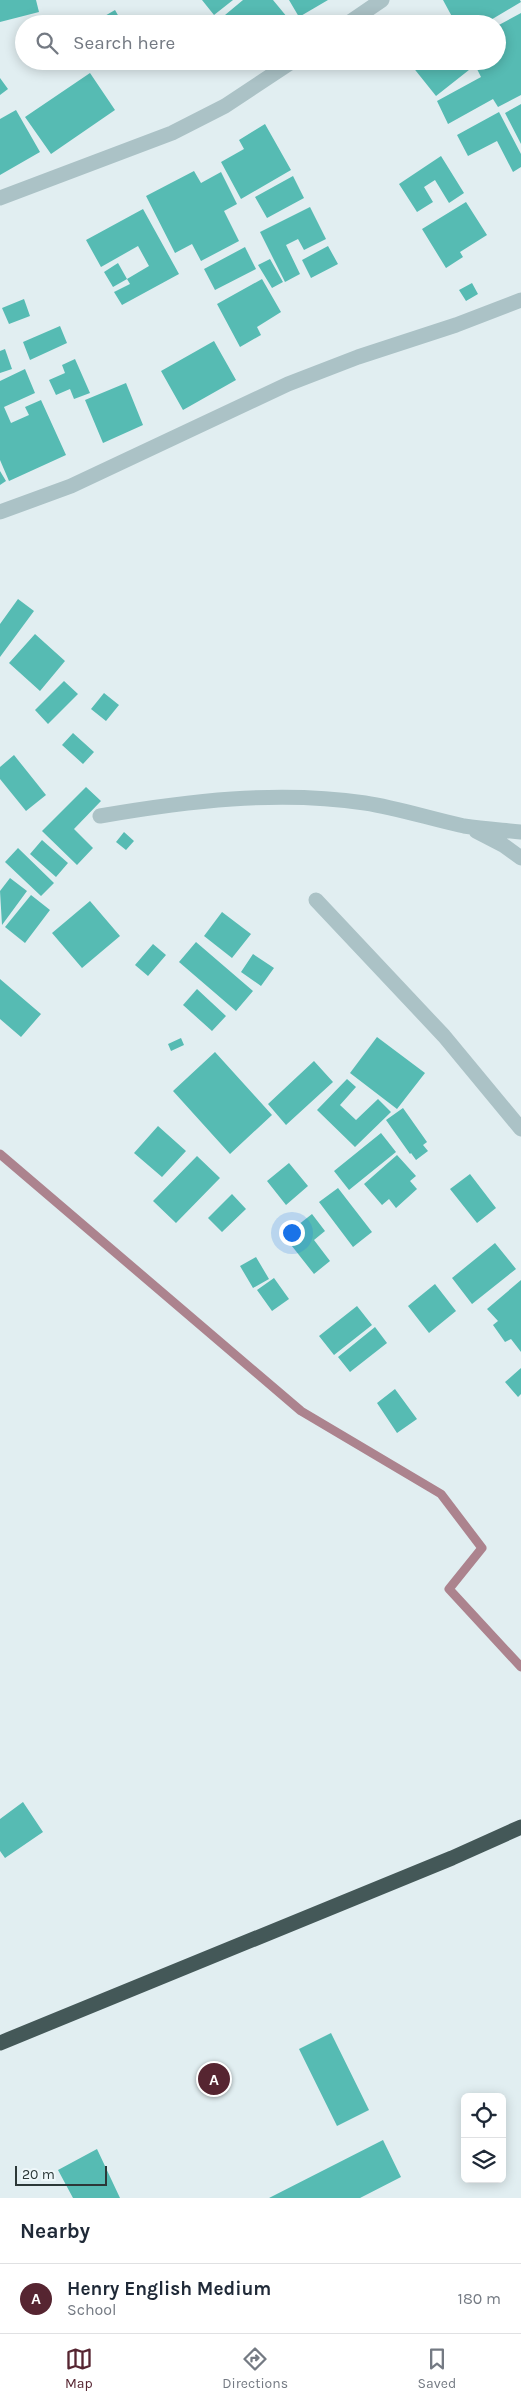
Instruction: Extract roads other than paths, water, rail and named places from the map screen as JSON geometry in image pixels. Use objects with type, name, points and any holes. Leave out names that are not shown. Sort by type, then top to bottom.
[{"type":"highway","points":[[0,2043],[443,1862],[521,1827]]},
{"type":"street","points":[[360,15],[382,0]]},
{"type":"street","points":[[0,198],[172,133],[225,106],[280,70]]},
{"type":"street","points":[[0,512],[71,486],[288,384],[358,357],[464,322],[521,300]]},
{"type":"street","points":[[100,816],[189,802],[230,798],[294,798],[364,803],[466,826],[521,832]]},
{"type":"street","points":[[466,826],[503,845],[521,858]]},
{"type":"street","points":[[316,900],[444,1036],[521,1129]]},
{"type":"waterway","points":[[0,1154],[301,1411],[441,1494],[482,1548],[449,1589],[521,1667]]},
{"type":"place","name":"Henry English Medium","points":[[214,2079]]}]
